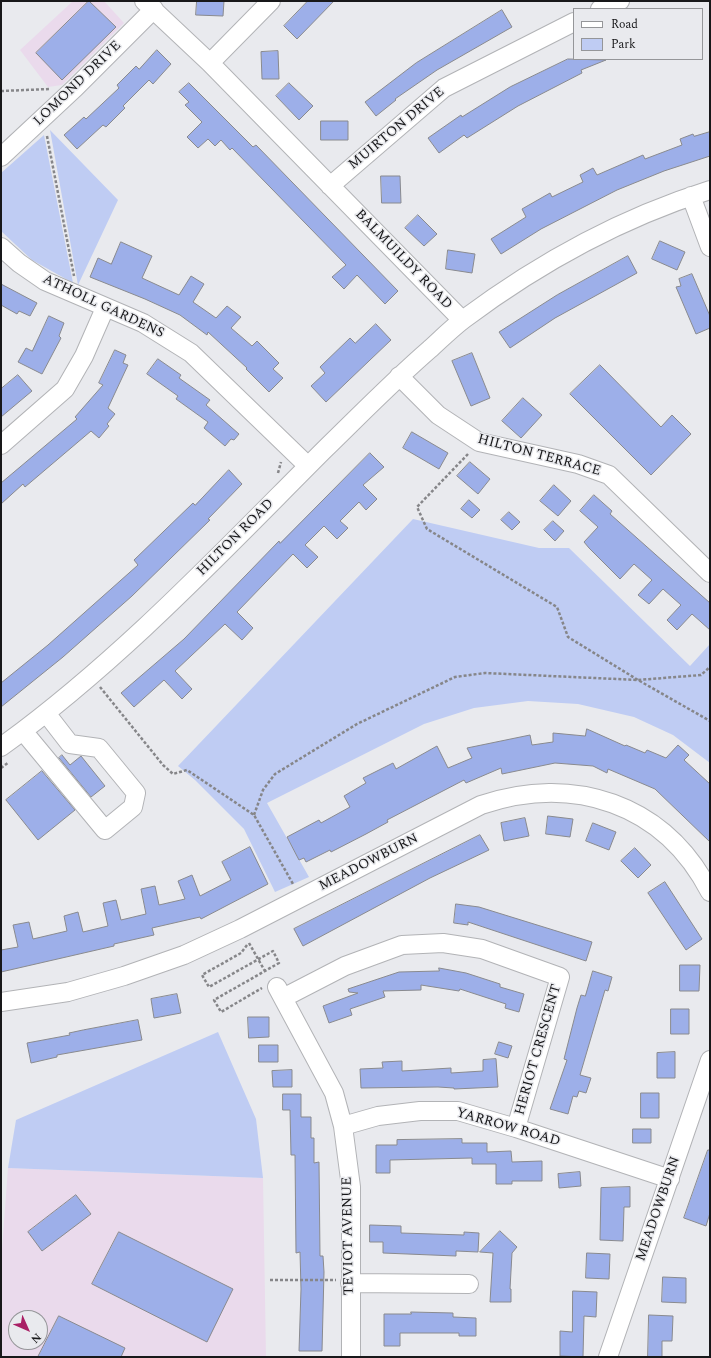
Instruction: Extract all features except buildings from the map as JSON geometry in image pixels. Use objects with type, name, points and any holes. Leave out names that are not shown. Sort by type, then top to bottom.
[{"type":"street","points":[[210,63],[271,1]]},
{"type":"street","points":[[602,8],[620,1]]},
{"type":"street","name":"BALMUILDY ROAD","points":[[149,5],[210,63],[462,320],[515,282],[572,248],[631,219],[710,190]]},
{"type":"street","name":"LOMOND DRIVE","points":[[2,153],[44,118],[75,88],[149,5]]},
{"type":"street","name":"MUIRTON DRIVE","points":[[330,186],[444,88],[573,23]]},
{"type":"street","points":[[691,196],[710,247]]},
{"type":"street","name":"ATHOLL GARDENS","points":[[1,247],[19,263],[45,281],[104,308],[143,323],[192,352],[308,466]]},
{"type":"street","points":[[1,446],[65,389],[84,356],[104,308]]},
{"type":"street","name":"HILTON ROAD","points":[[6,753],[23,731],[46,713],[96,682],[144,629],[308,466],[399,376],[462,320]]},
{"type":"street","name":"HILTON TERRACE","points":[[399,376],[438,415],[479,442],[578,464],[609,475],[710,573]]},
{"type":"street","points":[[23,731],[105,830],[133,807],[136,793],[99,748],[70,744],[46,713]]},
{"type":"street","name":"MEADOWBURN","points":[[1,1002],[68,992],[124,976],[244,936],[300,898],[480,805],[518,795],[556,792],[575,794],[613,804],[648,822],[679,848],[696,869],[710,892]]},
{"type":"street","name":"HERIOT CRESCENT","points":[[277,990],[402,945],[443,943],[482,949],[560,978],[516,1128]]},
{"type":"street","name":"TEVIOT AVENUE","points":[[277,990],[334,1093],[342,1126],[351,1187],[351,1357]]},
{"type":"street","name":"MEADOWBURN","points":[[608,1357],[670,1179],[703,1105],[710,1060]]},
{"type":"street","name":"YARROW ROAD","points":[[342,1126],[378,1116],[420,1111],[458,1111],[516,1128],[670,1179]]},
{"type":"street","points":[[350,1282],[469,1284]]},
{"type":"path","points":[[1,91],[75,88]]},
{"type":"path","points":[[44,118],[78,296]]},
{"type":"path","points":[[479,442],[418,507],[427,529],[557,607],[568,636],[638,680],[710,721]]},
{"type":"path","points":[[254,815],[263,790],[275,774],[357,724],[455,677],[485,673],[638,680],[702,675],[710,667]]},
{"type":"path","points":[[96,682],[96,692]]},
{"type":"path","points":[[96,682],[163,765],[173,774],[187,770],[254,815],[300,898]]},
{"type":"path","points":[[1,768],[6,753]]},
{"type":"path","points":[[244,936],[241,953],[202,975],[209,987],[258,960],[273,951],[279,963],[265,971],[214,1000],[221,1012],[277,990],[265,971],[258,960],[244,936]]},
{"type":"path","points":[[270,1280],[350,1282]]},
{"type":"shaded area","points":[[73,1],[104,1],[124,23],[62,85],[48,87],[20,50]]},
{"type":"shaded area","points":[[8,1168],[263,1178],[266,1357],[1,1357],[1,1263]]},
{"type":"green space","points":[[50,130],[118,200],[78,285]]},
{"type":"green space","points":[[44,135],[73,283],[32,260],[1,231],[1,173]]},
{"type":"green space","points":[[413,519],[539,548],[569,548],[690,666],[710,644],[710,763],[673,735],[634,717],[578,704],[528,701],[474,708],[424,724],[267,803],[309,877],[275,892],[244,829],[195,780],[178,766]]},
{"type":"green space","points":[[218,1032],[256,1119],[263,1178],[8,1168],[16,1120]]}]
